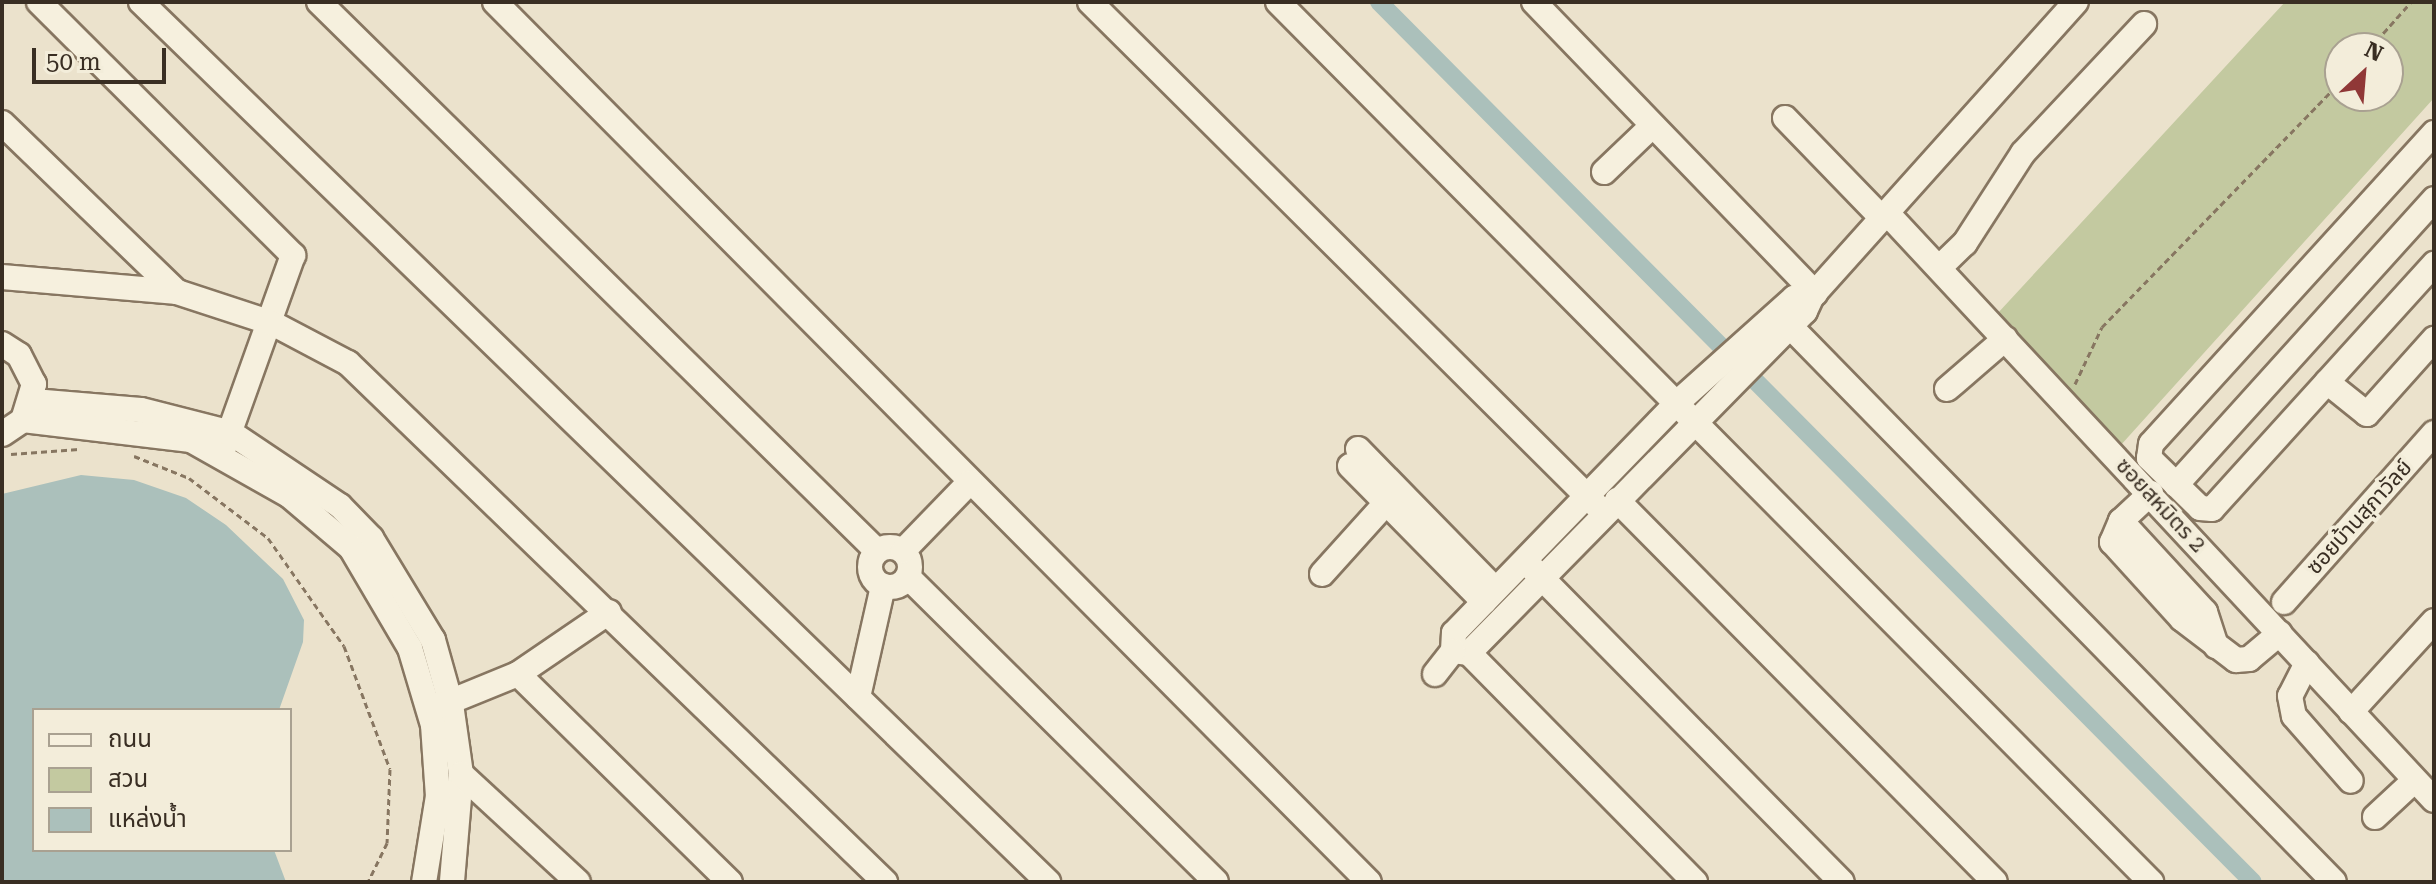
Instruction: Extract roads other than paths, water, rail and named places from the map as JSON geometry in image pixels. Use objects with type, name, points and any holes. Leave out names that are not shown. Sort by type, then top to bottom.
[{"type":"street","points":[[39,2],[293,255],[272,323],[226,443]]},
{"type":"street","points":[[319,2],[877,551],[903,551],[969,483]]},
{"type":"street","points":[[495,2],[969,483],[1369,882]]},
{"type":"street","points":[[1090,2],[1995,882]]},
{"type":"street","points":[[1278,2],[2151,882]]},
{"type":"street","points":[[1534,2],[1813,294]]},
{"type":"street","points":[[1435,674],[1542,578],[1603,503],[1686,411],[1775,328],[1794,298],[1813,294],[2076,2]]},
{"type":"street","points":[[150,5],[1048,882]]},
{"type":"street","points":[[1939,268],[1965,243],[2023,153],[2144,24]]},
{"type":"street","name":"ซอยสหมิตร 2","points":[[1785,118],[1939,268],[2434,800]]},
{"type":"street","points":[[2,123],[177,292]]},
{"type":"street","points":[[1604,172],[1652,126]]},
{"type":"street","points":[[2429,148],[2151,444],[2149,458],[2200,508],[2212,509],[2434,264]]},
{"type":"street","points":[[2176,485],[2434,199]]},
{"type":"street","points":[[2,277],[177,292],[272,323],[369,379],[885,882]]},
{"type":"street","points":[[1775,328],[2334,882]]},
{"type":"street","points":[[1947,389],[2005,339]]},
{"type":"street","points":[[2327,382],[2367,414],[2434,339]]},
{"type":"street","points":[[2,344],[29,368],[28,411]]},
{"type":"street","points":[[2,434],[28,411],[141,410],[226,443],[340,506],[371,538],[433,640],[440,706],[438,796],[424,882]]},
{"type":"street","name":"ซอยบ้านสุภาวัลย์","points":[[2284,602],[2434,433]]},
{"type":"street","points":[[1354,458],[1490,596],[1386,503],[1354,458]]},
{"type":"street","points":[[2151,493],[2121,521],[2205,612],[2216,646],[2244,660],[2280,633]]},
{"type":"street","points":[[1322,574],[1386,503]]},
{"type":"street","points":[[1603,503],[1524,561],[1454,633],[1461,652],[1695,882]]},
{"type":"street","points":[[877,551],[869,570],[883,586]]},
{"type":"street","points":[[903,551],[908,577],[1216,882]]},
{"type":"street","points":[[1524,561],[1842,882]]},
{"type":"street","points":[[883,586],[908,577]]},
{"type":"street","points":[[858,697],[883,586]]},
{"type":"street","points":[[440,706],[518,674],[609,612]]},
{"type":"street","points":[[2351,712],[2434,621]]},
{"type":"street","points":[[2307,663],[2290,696],[2294,716],[2351,781]]},
{"type":"street","points":[[518,674],[730,882]]},
{"type":"street","points":[[440,706],[461,774],[452,882]]},
{"type":"street","points":[[461,774],[578,882]]},
{"type":"street","points":[[2375,817],[2415,780]]},
{"type":"water","points":[[81,475],[134,480],[186,498],[226,525],[283,579],[304,620],[303,642],[280,708],[32,708],[32,852],[275,852],[286,882],[2,882],[2,494]]},
{"type":"waterway","points":[[1379,2],[2253,882]]}]
